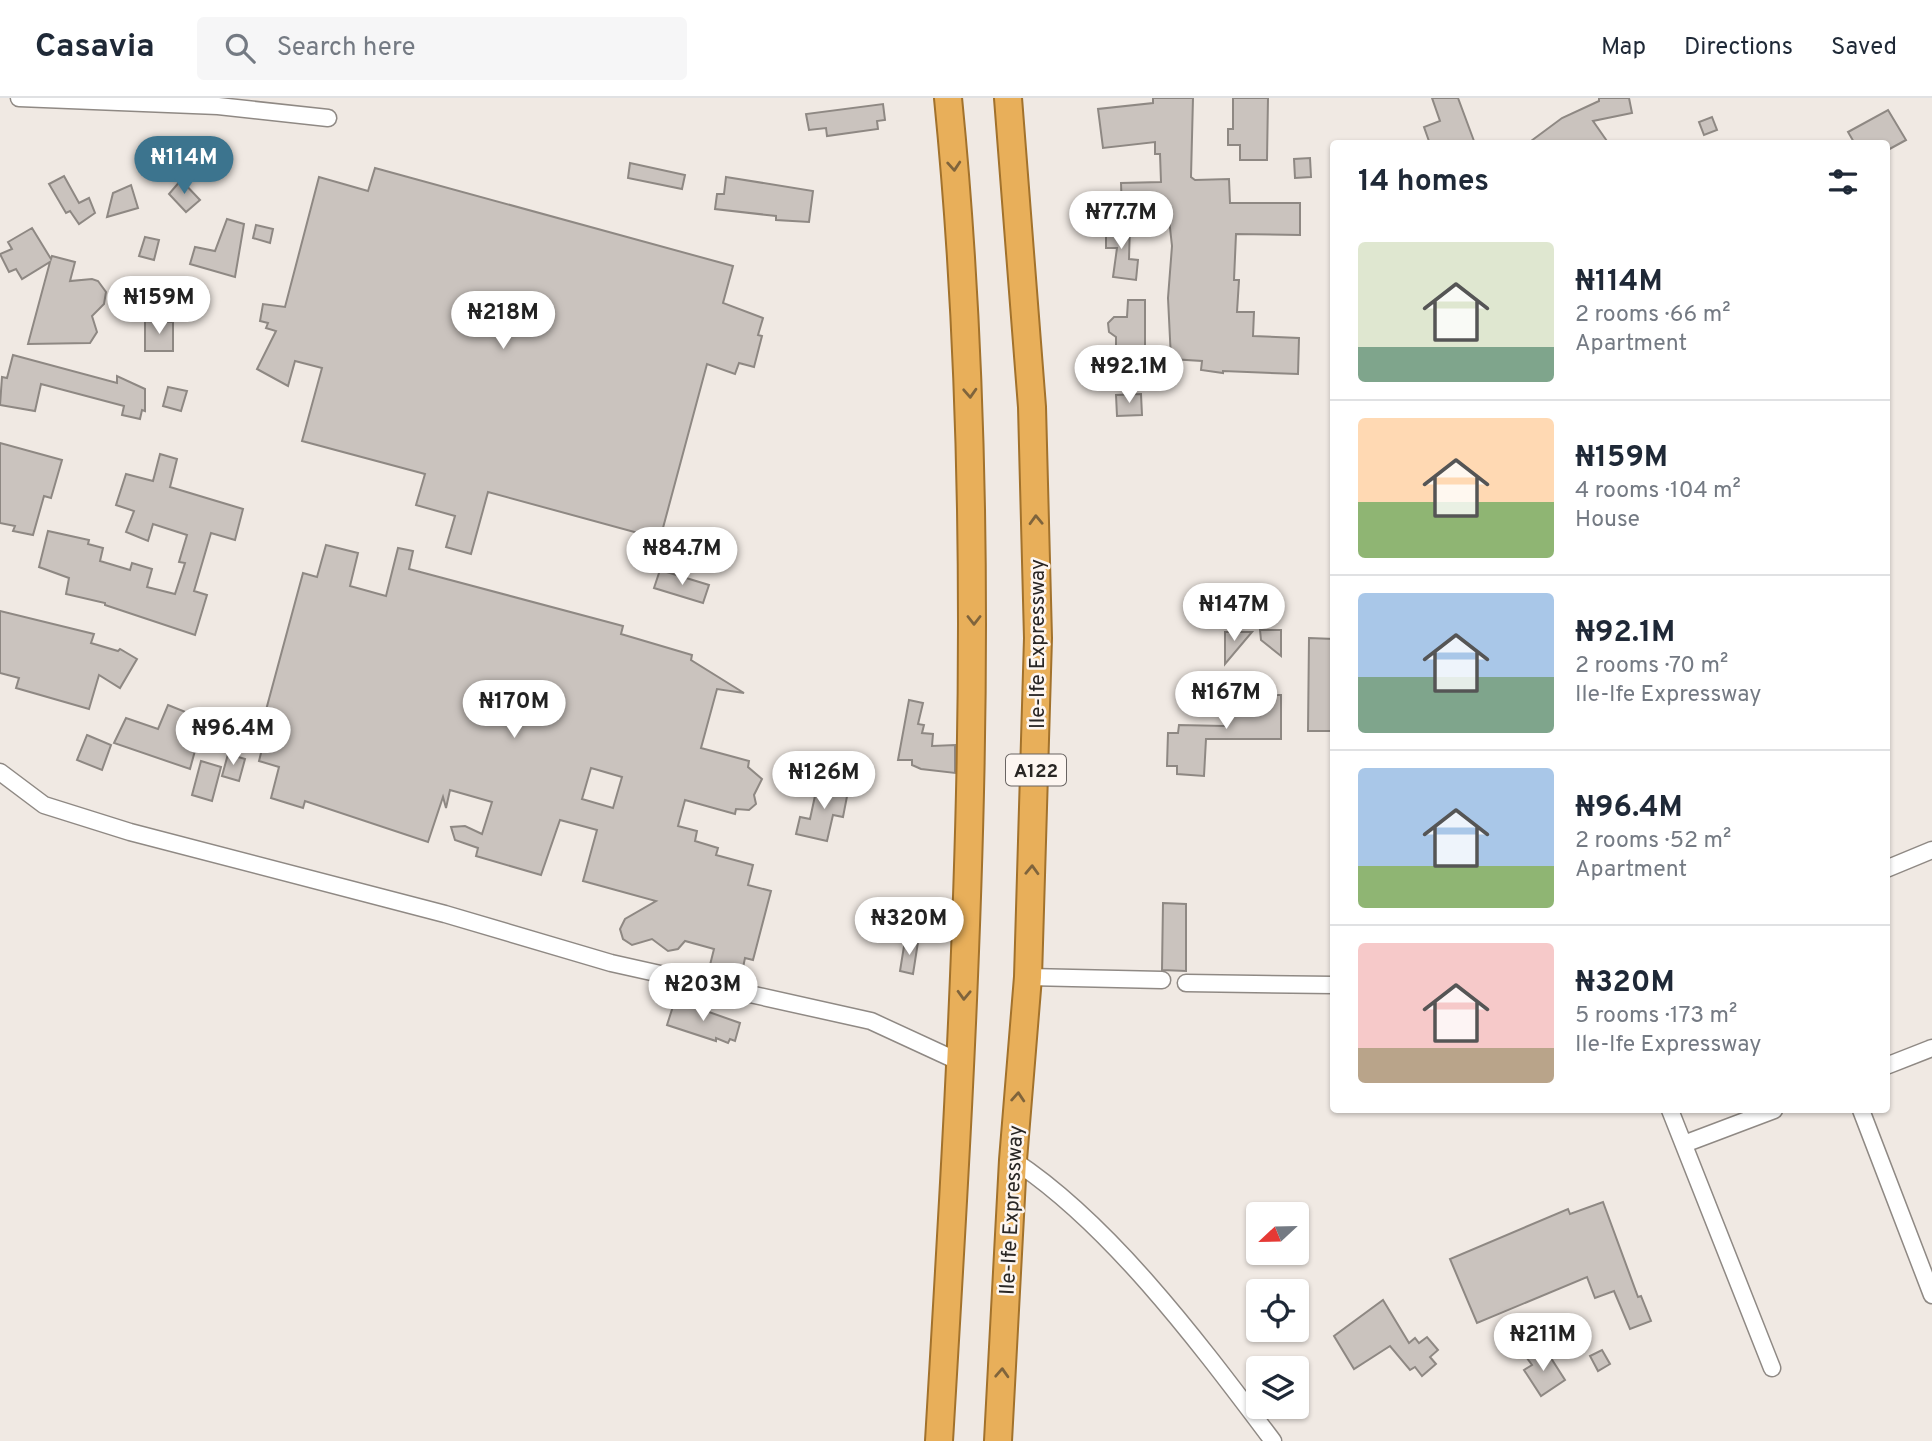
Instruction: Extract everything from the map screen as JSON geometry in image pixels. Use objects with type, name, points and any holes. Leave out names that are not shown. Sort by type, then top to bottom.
[{"type":"highway","points":[[939,1441],[962,1063],[974,639],[974,522],[965,313],[948,98]]},
{"type":"highway","name":"Ile-Ife Expressway","points":[[998,1441],[1013,1160],[1028,977],[1036,769],[1037,542],[1032,407],[1008,98]]},
{"type":"street","points":[[19,98],[218,106],[328,118]]},
{"type":"street","points":[[0,772],[44,805],[130,832],[445,914],[611,963],[871,1021],[962,1063]]},
{"type":"street","points":[[1890,867],[1932,850]]},
{"type":"street","points":[[1028,977],[1162,980]]},
{"type":"street","points":[[1186,983],[1330,985]]},
{"type":"street","points":[[1890,1064],[1932,1048]]},
{"type":"street","points":[[1671,1113],[1772,1368]]},
{"type":"street","points":[[1684,1144],[1766,1113]]},
{"type":"street","points":[[1862,1113],[1932,1295]]},
{"type":"street","points":[[1013,1160],[1057,1193],[1119,1254],[1190,1332],[1273,1441]]},
{"type":"building","points":[[1153,98],[1193,98],[1191,177],[1195,180],[1229,179],[1230,203],[1300,203],[1300,235],[1236,234],[1234,280],[1239,280],[1237,312],[1254,312],[1253,336],[1299,338],[1298,374],[1223,373],[1201,370],[1202,361],[1171,359],[1168,298],[1172,246],[1168,210],[1122,212],[1121,183],[1161,182],[1160,154],[1155,154],[1155,142],[1103,148],[1098,109],[1153,103]]},
{"type":"building","points":[[1233,98],[1268,98],[1267,160],[1240,160],[1240,145],[1228,145],[1228,129],[1233,129]]},
{"type":"building","points":[[1432,98],[1458,98],[1474,140],[1429,140],[1424,127],[1440,121]]},
{"type":"building","points":[[1599,98],[1629,98],[1632,113],[1593,121],[1606,140],[1532,140],[1562,118],[1599,101]]},
{"type":"building","points":[[883,104],[885,120],[877,121],[878,129],[827,136],[826,128],[809,130],[806,114]]},
{"type":"building","points":[[1888,110],[1906,140],[1890,149],[1890,140],[1853,140],[1848,132]]},
{"type":"building","points":[[1712,117],[1717,130],[1704,135],[1699,122]]},
{"type":"building","points":[[1310,158],[1311,177],[1295,178],[1294,159]]},
{"type":"building","points":[[630,163],[685,175],[682,189],[628,178]]},
{"type":"building","points":[[375,168],[733,266],[723,303],[763,318],[758,335],[762,336],[754,367],[739,363],[735,374],[707,364],[660,539],[488,492],[471,554],[446,547],[455,516],[416,505],[425,474],[302,441],[322,368],[295,361],[288,386],[257,369],[276,331],[266,328],[268,323],[260,321],[263,304],[285,307],[319,177],[368,191]]},
{"type":"building","points":[[64,176],[79,203],[89,198],[95,213],[79,224],[70,211],[66,213],[49,184]]},
{"type":"building","points":[[726,177],[813,191],[809,222],[776,220],[776,216],[715,209],[717,194],[724,194]]},
{"type":"building","points":[[181,180],[200,200],[186,212],[169,194]]},
{"type":"building","points":[[131,185],[138,208],[107,217],[113,193]]},
{"type":"building","points":[[227,219],[244,224],[235,277],[190,264],[195,247],[215,251]]},
{"type":"building","points":[[1106,223],[1130,224],[1129,259],[1138,260],[1136,280],[1113,277],[1117,248],[1106,248]]},
{"type":"building","points":[[256,225],[273,229],[270,243],[253,238]]},
{"type":"building","points":[[32,228],[51,259],[52,256],[75,262],[70,281],[92,279],[98,281],[106,292],[104,304],[92,316],[97,332],[90,343],[28,344],[50,262],[22,279],[16,269],[9,272],[0,254],[12,249],[8,242]]},
{"type":"building","points":[[145,237],[159,240],[154,260],[139,256]]},
{"type":"building","points":[[1128,300],[1145,300],[1145,370],[1116,369],[1116,337],[1109,332],[1108,323],[1114,317],[1127,317]]},
{"type":"building","points":[[145,321],[173,322],[173,351],[145,351]]},
{"type":"building","points":[[13,355],[117,383],[117,376],[145,389],[145,411],[142,410],[140,419],[122,415],[124,406],[41,384],[35,411],[0,405],[2,377],[7,378]]},
{"type":"building","points":[[168,387],[187,391],[181,411],[163,406]]},
{"type":"building","points":[[1141,394],[1142,415],[1117,416],[1116,395]]},
{"type":"building","points":[[0,443],[62,460],[51,498],[44,496],[33,535],[13,531],[15,526],[0,523]]},
{"type":"building","points":[[160,454],[177,459],[170,487],[243,509],[235,540],[211,533],[194,591],[207,595],[195,635],[105,603],[66,594],[69,578],[39,567],[48,531],[89,540],[88,544],[103,548],[100,561],[130,570],[132,563],[152,569],[147,587],[175,594],[185,563],[179,562],[187,535],[153,524],[148,541],[126,532],[134,511],[116,505],[126,474],[153,481]]},
{"type":"building","points":[[326,545],[358,553],[350,586],[386,596],[398,548],[413,551],[409,569],[623,626],[621,634],[692,655],[691,660],[744,693],[717,689],[701,748],[749,761],[748,767],[762,779],[754,795],[756,804],[749,810],[736,809],[735,814],[685,800],[678,826],[697,831],[695,841],[718,848],[716,855],[753,865],[748,885],[771,891],[753,960],[745,958],[741,977],[709,969],[714,949],[685,941],[678,949],[668,951],[652,939],[632,945],[623,939],[620,929],[625,919],[656,901],[583,881],[597,830],[560,820],[541,875],[476,856],[478,848],[455,840],[451,827],[465,826],[482,834],[492,802],[450,790],[446,808],[443,797],[428,842],[305,801],[303,808],[271,798],[279,767],[259,761],[265,737],[259,736],[303,573],[317,577]],"holes":[[[591,768],[622,777],[613,808],[582,799]]]},
{"type":"building","points":[[660,570],[709,585],[703,603],[654,588]]},
{"type":"building","points":[[0,611],[94,634],[91,643],[118,651],[120,649],[137,659],[120,688],[99,675],[89,709],[16,688],[19,678],[0,673]]},
{"type":"building","points":[[1260,630],[1281,630],[1281,656],[1261,640]]},
{"type":"building","points":[[1225,632],[1252,632],[1225,664]]},
{"type":"building","points":[[1309,638],[1330,639],[1330,731],[1308,731]]},
{"type":"building","points":[[1225,695],[1281,695],[1281,739],[1206,739],[1204,776],[1177,774],[1177,766],[1167,766],[1168,733],[1178,733],[1179,725],[1225,726]]},
{"type":"building","points":[[909,700],[923,703],[918,724],[924,725],[922,733],[933,734],[932,746],[955,745],[955,773],[921,769],[912,765],[912,760],[898,760]]},
{"type":"building","points":[[168,705],[198,717],[187,745],[196,747],[190,769],[114,743],[126,718],[158,729]]},
{"type":"building","points":[[87,735],[111,745],[102,770],[77,760]]},
{"type":"building","points":[[228,754],[245,759],[239,781],[222,776]]},
{"type":"building","points":[[201,761],[221,767],[212,801],[192,795]]},
{"type":"building","points":[[818,782],[849,786],[843,817],[833,815],[827,841],[796,834],[800,817],[810,819]]},
{"type":"building","points":[[1163,903],[1186,904],[1186,971],[1162,970]]},
{"type":"building","points":[[905,940],[918,942],[913,974],[900,971]]},
{"type":"building","points":[[675,1000],[740,1023],[735,1041],[730,1039],[728,1043],[716,1038],[716,1041],[667,1025]]},
{"type":"building","points":[[1603,1202],[1638,1297],[1641,1296],[1651,1321],[1630,1329],[1614,1291],[1595,1298],[1587,1277],[1477,1323],[1450,1259],[1568,1209],[1570,1214]]},
{"type":"building","points":[[1383,1300],[1409,1343],[1415,1338],[1419,1343],[1427,1337],[1438,1350],[1430,1357],[1436,1364],[1422,1376],[1415,1367],[1410,1370],[1390,1346],[1354,1369],[1334,1336]]},
{"type":"building","points":[[1540,1350],[1545,1358],[1549,1355],[1565,1380],[1541,1396],[1524,1370],[1532,1365],[1527,1358]]},
{"type":"building","points":[[1602,1350],[1610,1364],[1598,1371],[1590,1356]]}]
